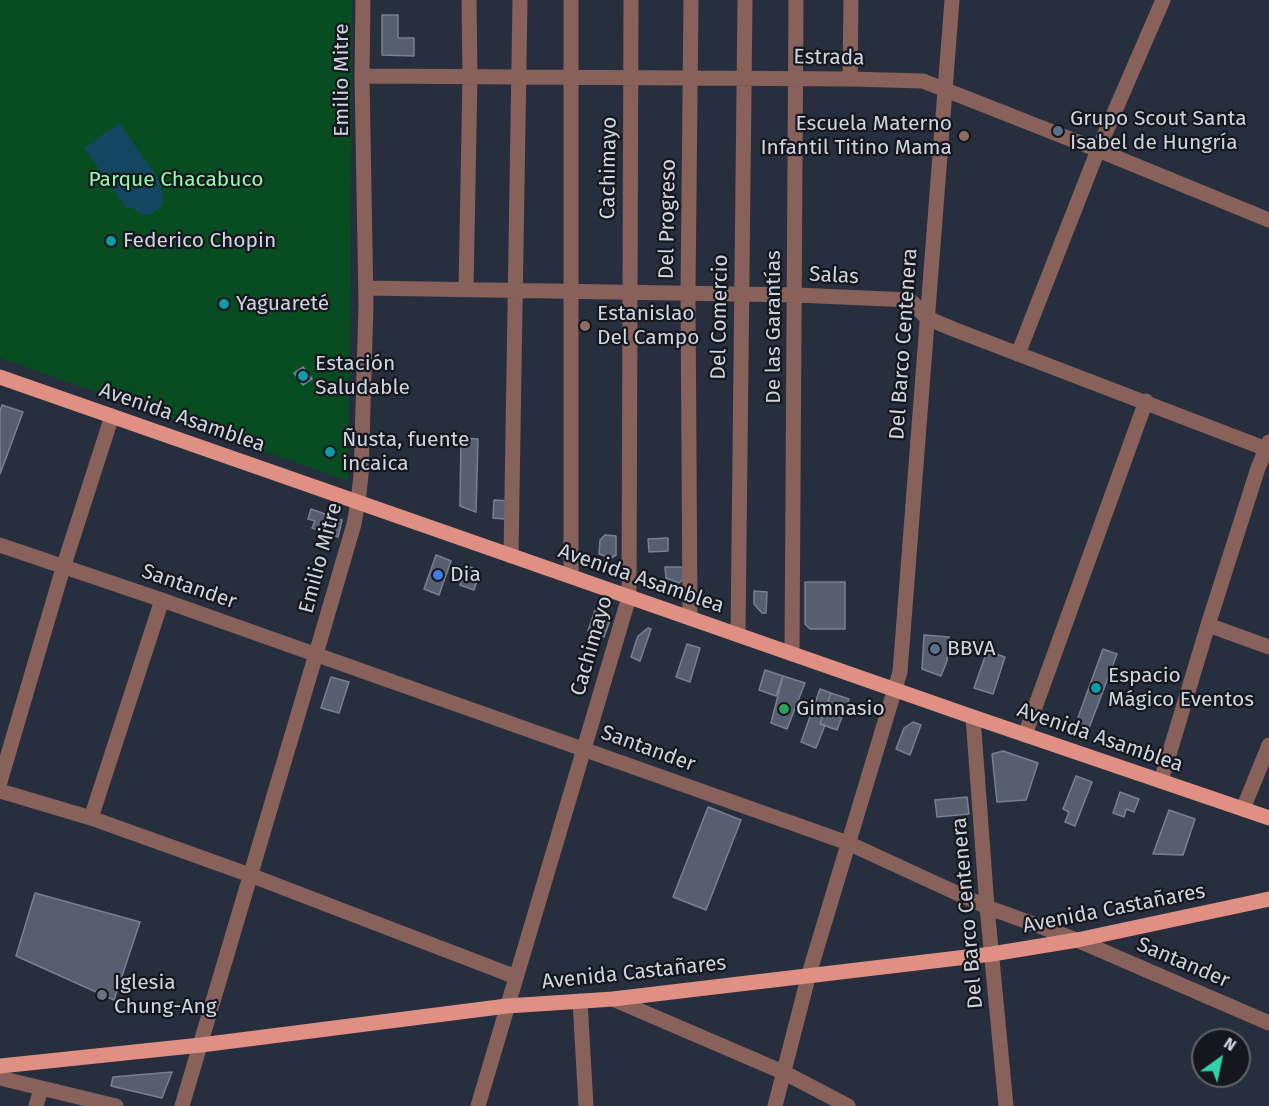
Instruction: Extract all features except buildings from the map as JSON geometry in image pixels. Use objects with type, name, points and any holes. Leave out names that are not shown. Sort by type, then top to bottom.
[{"type":"main road","name":"Avenida Asamblea","points":[[0,377],[895,690],[1269,818]]},
{"type":"main road","name":"Avenida Castañares","points":[[0,1066],[201,1045],[507,1006],[613,999],[992,954],[1077,940],[1269,899]]},
{"type":"street","name":"Emilio Mitre","points":[[182,1106],[354,524],[358,502],[361,475],[366,288],[363,0]]},
{"type":"street","points":[[466,289],[469,0]]},
{"type":"street","points":[[511,556],[520,0]]},
{"type":"street","points":[[571,0],[571,576]]},
{"type":"street","name":"Cachimayo","points":[[478,1106],[629,597],[631,0]]},
{"type":"street","name":"Del Progreso","points":[[690,618],[688,293],[691,0]]},
{"type":"street","name":"Del Comercio","points":[[738,635],[745,0]]},
{"type":"street","name":"De las Garantías","points":[[792,654],[796,295],[796,0]]},
{"type":"street","points":[[850,79],[851,0]]},
{"type":"street","name":"Del Barco Centenera","points":[[775,1106],[809,974],[895,690],[903,656],[952,0]]},
{"type":"street","points":[[1018,354],[1098,150],[1163,0]]},
{"type":"street","name":"Estrada","points":[[362,76],[923,81],[1269,220]]},
{"type":"street","name":"Salas","points":[[366,288],[796,295],[910,300],[927,318],[1268,447]]},
{"type":"street","points":[[1025,735],[1146,401]]},
{"type":"street","points":[[0,782],[63,568],[112,416]]},
{"type":"street","points":[[1161,781],[1258,468],[1268,447]]},
{"type":"street","name":"Santander","points":[[0,545],[316,654],[848,843],[987,907],[1077,940],[1269,1023]]},
{"type":"street","points":[[91,818],[162,600]]},
{"type":"street","points":[[1208,625],[1269,647]]},
{"type":"street","name":"Del Barco Centenera","points":[[973,717],[987,907],[1006,1106]]},
{"type":"street","points":[[1243,809],[1269,745]]},
{"type":"street","points":[[0,791],[91,818],[250,875],[516,977]]},
{"type":"street","points":[[613,999],[785,1073],[848,1106]]},
{"type":"street","points":[[580,1001],[586,1106]]},
{"type":"street","points":[[0,1078],[116,1106]]},
{"type":"street","points":[[36,1106],[41,1089]]},
{"type":"green space","name":"Parque Chacabuco","points":[[0,0],[352,0],[348,481],[0,358]]},
{"type":"water","points":[[119,123],[163,185],[160,187],[163,195],[162,205],[152,214],[142,215],[131,207],[127,209],[84,148]]},
{"type":"place","name":"Grupo Scout Santa Isabel de Hungría","points":[[1058,131]]},
{"type":"place","name":"Escuela Materno Infantil Titino Mama","points":[[964,136]]},
{"type":"place","name":"Federico Chopin","points":[[111,241]]},
{"type":"place","name":"Yaguareté","points":[[224,304]]},
{"type":"place","name":"Estanislao Del Campo","points":[[585,326]]},
{"type":"place","name":"Estación Saludable","points":[[303,376]]},
{"type":"place","name":"Ñusta, fuente incaica","points":[[330,452]]},
{"type":"place","name":"Dia","points":[[438,575]]},
{"type":"place","name":"BBVA","points":[[935,649]]},
{"type":"place","name":"Espacio Mágico Eventos","points":[[1096,688]]},
{"type":"place","name":"Gimnasio","points":[[784,709]]},
{"type":"place","name":"Iglesia Chung-Ang","points":[[102,995]]}]
